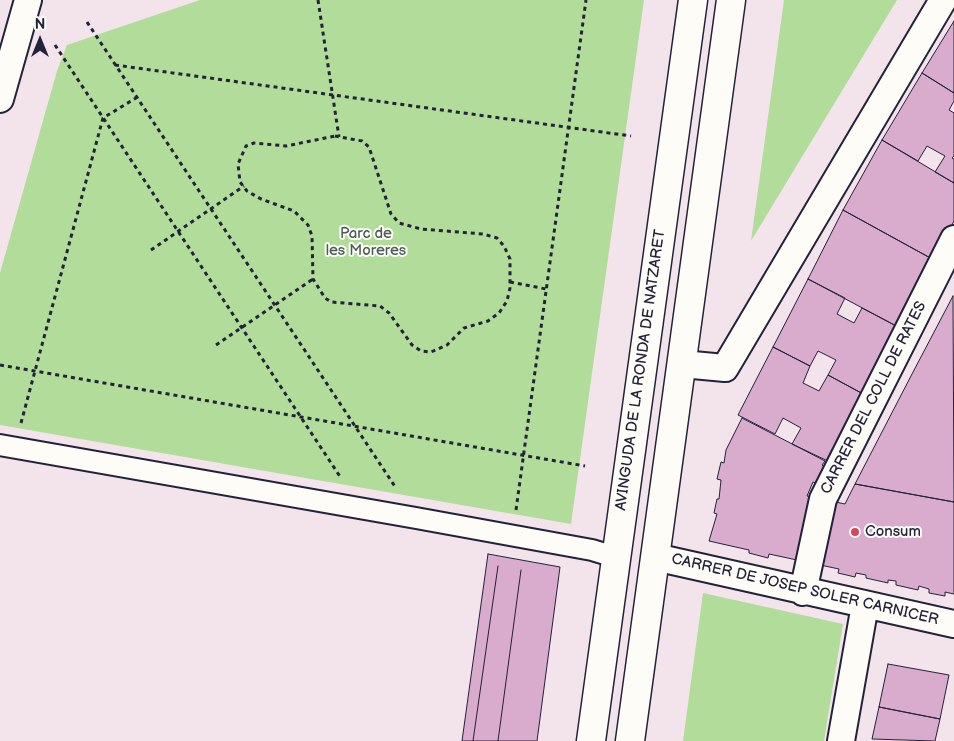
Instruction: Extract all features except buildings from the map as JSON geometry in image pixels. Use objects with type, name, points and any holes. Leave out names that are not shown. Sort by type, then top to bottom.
[{"type":"street","points":[[0,99],[28,0]]},
{"type":"street","name":"AVINGUDA DE LA RONDA DE NATZARET","points":[[591,741],[693,0]]},
{"type":"street","points":[[630,741],[731,0]]},
{"type":"street","points":[[682,364],[725,368],[943,0]]},
{"type":"street","name":"CARRER DEL COLL DE RATES","points":[[804,592],[823,498],[954,239]]},
{"type":"street","points":[[7,447],[512,535],[592,550],[615,557]]},
{"type":"street","name":"CARRER DE JOSEP SOLER CARNICER","points":[[655,557],[804,592],[954,624]]},
{"type":"street","points":[[841,741],[865,605]]},
{"type":"path","points":[[318,0],[339,137]]},
{"type":"path","points":[[512,535],[586,0]]},
{"type":"path","points":[[87,22],[416,518]]},
{"type":"path","points":[[55,45],[361,508]]},
{"type":"path","points":[[114,65],[631,136]]},
{"type":"path","points":[[7,447],[34,371],[103,118],[136,98]]},
{"type":"path","points":[[339,137],[362,141],[369,147],[391,214],[399,223],[420,228],[484,234],[498,238],[510,258],[510,282],[507,302],[499,313],[488,321],[464,328],[447,346],[431,352],[420,351],[412,345],[389,313],[380,306],[331,302],[325,298],[313,279],[312,236],[308,225],[294,211],[261,199],[247,191],[244,186],[238,173],[241,154],[246,146],[254,143],[286,146],[339,137]]},
{"type":"path","points":[[152,250],[244,186]]},
{"type":"path","points":[[216,346],[313,279]]},
{"type":"path","points":[[510,282],[546,288]]},
{"type":"path","points":[[0,365],[584,466]]},
{"type":"green space","name":"Parc de les Moreres","points":[[200,0],[644,0],[571,524],[0,425],[0,273],[57,71],[67,45]]},
{"type":"green space","points":[[784,0],[897,0],[751,241]]},
{"type":"green space","points":[[703,593],[843,624],[824,741],[683,741]]},
{"type":"tram line","points":[[473,741],[498,566]]},
{"type":"tram line","points":[[498,741],[521,570]]},
{"type":"place","name":"Consum","points":[[855,532]]}]
